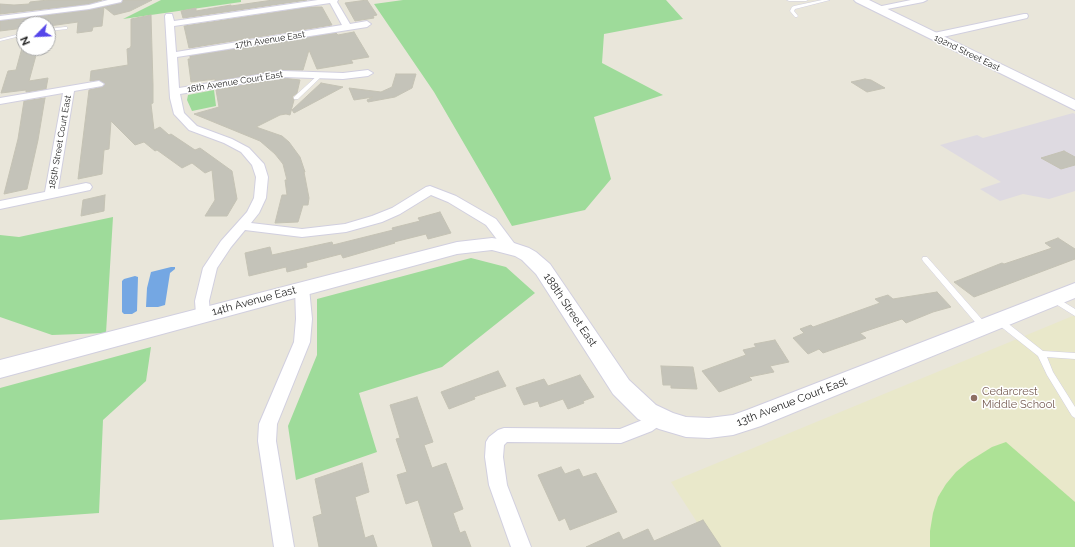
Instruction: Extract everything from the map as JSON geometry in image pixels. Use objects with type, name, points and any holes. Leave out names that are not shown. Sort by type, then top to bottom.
[{"type":"street","points":[[0,18],[89,7],[118,0]]},
{"type":"street","points":[[203,314],[202,301],[210,268],[226,244],[253,213],[260,198],[262,177],[260,169],[254,158],[245,150],[228,141],[194,128],[179,114],[175,98],[170,20],[333,0],[346,27]]},
{"type":"street","name":"192nd Street East","points":[[860,0],[1075,106]]},
{"type":"street","points":[[877,9],[923,0]]},
{"type":"street","points":[[934,36],[1024,16]]},
{"type":"street","name":"17th Avenue East","points":[[172,55],[367,24]]},
{"type":"street","name":"16th Avenue Court East","points":[[175,92],[270,75],[322,74],[343,76],[368,73]]},
{"type":"street","points":[[0,101],[99,84]]},
{"type":"street","name":"185th Street Court East","points":[[51,194],[69,90]]},
{"type":"street","points":[[0,205],[86,187]]},
{"type":"street","name":"188th Street East","points":[[242,226],[296,232],[315,232],[346,228],[377,219],[396,211],[430,190],[452,199],[490,222],[510,248],[529,256],[543,269],[622,387],[630,397],[647,412],[657,418]]},
{"type":"street","name":"14th Avenue East","points":[[0,369],[203,314],[457,248],[484,244],[505,246],[510,248]]},
{"type":"street","points":[[284,547],[267,441],[268,424],[302,342],[304,318],[302,288]]},
{"type":"street","name":"13th Avenue Court East","points":[[657,418],[668,422],[698,428],[733,425],[752,419],[991,323],[1066,299]]},
{"type":"street","points":[[521,547],[498,485],[494,457],[495,442],[499,438],[504,435],[621,436],[646,426],[657,418]]},
{"type":"lane","points":[[789,0],[807,0]]},
{"type":"lane","points":[[796,16],[792,11],[793,8],[828,0]]},
{"type":"lane","points":[[56,29],[66,28]]},
{"type":"lane","points":[[0,40],[16,36]]},
{"type":"lane","points":[[296,98],[322,74]]},
{"type":"lane","points":[[925,259],[991,323],[1041,354],[1075,356]]},
{"type":"lane","points":[[1066,299],[1075,313]]},
{"type":"lane","points":[[1041,354],[1050,373],[1075,414]]},
{"type":"shaded area","points":[[1073,113],[1075,114],[1075,191],[1049,199],[1023,194],[1000,201],[980,189],[1001,182],[940,145],[977,135],[983,138]]},
{"type":"shaded area","name":"Cedarcrest Middle School","points":[[1075,315],[1075,547],[713,547],[671,482]]},
{"type":"green space","points":[[161,0],[241,0],[241,2],[123,19]]},
{"type":"green space","points":[[403,0],[666,0],[683,19],[604,34],[602,63],[663,95],[594,117],[611,179],[585,210],[512,226],[434,92],[374,4]]},
{"type":"green space","points":[[214,90],[216,106],[192,111],[187,100],[188,95]]},
{"type":"green space","points":[[113,217],[106,333],[52,335],[0,317],[0,235],[19,237]]},
{"type":"green space","points":[[471,258],[506,267],[535,293],[442,367],[359,393],[377,452],[296,480],[288,426],[317,355],[317,299]]},
{"type":"green space","points":[[151,347],[146,381],[103,420],[99,513],[0,520],[0,388]]},
{"type":"green space","points":[[1006,442],[1075,502],[1075,547],[930,547],[930,531],[933,513],[938,497],[946,484],[956,472],[968,462],[992,447]]},
{"type":"water","points":[[175,267],[175,269],[170,273],[165,305],[158,307],[146,307],[147,288],[151,272]]},
{"type":"water","points":[[135,276],[138,277],[137,311],[132,314],[124,314],[122,312],[122,281]]},
{"type":"building","points":[[48,0],[102,0],[89,4],[0,14],[0,4],[29,4],[30,2]]},
{"type":"building","points":[[123,0],[152,0],[130,11],[114,15],[104,7],[102,26],[93,27],[92,31],[77,33],[78,22],[56,25],[56,16],[40,16],[89,10],[121,3]]},
{"type":"building","points":[[273,0],[307,0],[183,18],[181,11],[196,8],[196,11]]},
{"type":"building","points":[[367,0],[377,15],[373,16],[374,18],[355,21],[345,3]]},
{"type":"building","points":[[311,7],[322,7],[332,25],[189,48],[184,26]]},
{"type":"building","points":[[151,15],[153,103],[151,104],[154,130],[160,127],[169,135],[171,134],[195,150],[200,148],[232,171],[237,199],[227,216],[205,216],[215,200],[212,170],[205,173],[192,163],[182,168],[157,150],[155,151],[144,142],[135,145],[111,121],[109,149],[104,150],[102,174],[78,179],[89,90],[102,87],[105,84],[99,80],[90,81],[91,71],[128,65],[127,49],[131,46],[131,19]]},
{"type":"building","points":[[16,19],[16,29],[0,31],[0,21]]},
{"type":"building","points":[[354,32],[369,57],[351,60],[353,63],[317,69],[309,50],[303,70],[283,70],[215,81],[215,79],[191,82],[188,59],[190,59],[190,56],[336,33],[338,35]]},
{"type":"building","points":[[20,56],[36,56],[29,81],[48,78],[46,89],[26,92],[26,90],[1,93],[8,71],[16,70]]},
{"type":"building","points":[[396,74],[416,74],[412,88],[395,97],[368,102],[367,100],[373,97],[354,100],[349,88],[381,92],[392,87]]},
{"type":"building","points":[[283,78],[300,80],[297,93],[292,97],[294,100],[290,115],[280,115],[256,127],[282,136],[289,142],[300,157],[305,172],[309,198],[308,205],[303,205],[298,222],[275,223],[282,195],[287,195],[285,180],[287,180],[283,164],[275,154],[260,141],[194,114],[219,107],[216,90]]},
{"type":"building","points":[[865,79],[871,80],[885,88],[867,92],[851,82]]},
{"type":"building","points":[[321,83],[343,87],[294,113],[292,110]]},
{"type":"building","points":[[45,98],[38,140],[27,189],[4,194],[18,139],[24,101]]},
{"type":"building","points":[[1064,151],[1075,157],[1075,165],[1061,169],[1041,158]]},
{"type":"building","points":[[105,195],[104,211],[81,216],[83,200]]},
{"type":"building","points":[[440,212],[451,233],[428,239],[426,234],[394,242],[395,243],[343,258],[341,254],[306,263],[307,267],[287,272],[286,267],[249,276],[245,253],[270,247],[272,255],[332,242],[333,245],[393,230],[392,228],[420,221],[418,218]]},
{"type":"building","points":[[1058,238],[1075,249],[1075,259],[974,297],[954,282],[1002,263],[1004,264],[1052,248],[1045,243]]},
{"type":"building","points":[[937,292],[951,307],[933,312],[906,323],[902,319],[860,333],[866,338],[823,353],[819,349],[808,354],[793,338],[804,333],[800,329],[811,325],[813,327],[880,303],[875,299],[888,295],[893,299]]},
{"type":"building","points":[[775,340],[789,362],[770,366],[774,372],[749,377],[752,380],[719,392],[702,371],[746,355],[743,350],[756,347],[754,344]]},
{"type":"building","points":[[661,366],[693,367],[697,389],[671,388],[671,385],[663,385]]},
{"type":"building","points":[[498,371],[506,386],[474,397],[475,399],[449,409],[441,392]]},
{"type":"building","points":[[580,375],[594,397],[583,401],[584,403],[568,409],[563,399],[540,407],[538,401],[524,405],[516,388],[544,379],[548,386]]},
{"type":"building","points":[[417,397],[433,442],[424,445],[432,468],[446,463],[463,509],[453,513],[460,533],[465,531],[471,547],[433,547],[418,500],[406,504],[397,475],[407,472],[396,439],[400,438],[390,405]]},
{"type":"building","points":[[362,463],[369,492],[355,497],[365,538],[373,535],[377,547],[319,547],[313,517],[322,514],[315,479]]},
{"type":"building","points":[[561,467],[565,474],[579,469],[583,477],[596,473],[617,512],[570,530],[565,518],[559,521],[538,475]]},
{"type":"building","points":[[703,520],[721,547],[586,547],[619,532],[623,540],[648,529],[654,541]]},
{"type":"place","name":"Cedarcrest Middle School","points":[[974,398]]}]
